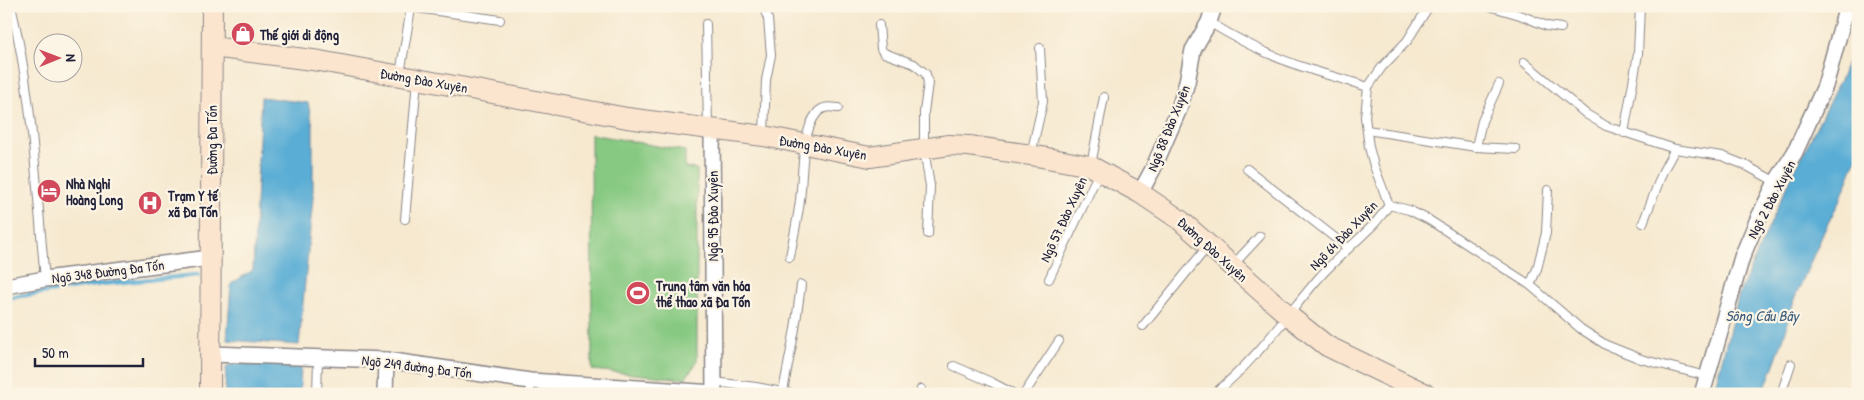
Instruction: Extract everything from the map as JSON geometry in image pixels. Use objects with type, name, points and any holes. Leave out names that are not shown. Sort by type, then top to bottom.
[{"type":"street","name":"Đường Đa Tốn","points":[[210,394],[212,6]]},
{"type":"street","name":"Ngõ 88 Đào Xuyên","points":[[1140,193],[1153,169],[1179,109],[1187,82],[1192,50],[1209,22],[1214,6]]},
{"type":"street","name":"Ngõ 2 Đào Xuyên","points":[[1702,394],[1742,257],[1776,182],[1795,152],[1825,86],[1847,6]]},
{"type":"street","name":"Đường Đào Xuyên","points":[[212,46],[320,61],[627,118],[764,136],[870,157],[949,145],[969,146],[1030,155],[1095,169],[1169,211],[1209,244],[1232,267],[1289,316],[1327,346],[1426,394]]},
{"type":"street","name":"Ngõ 95 Đào Xuyên","points":[[710,129],[714,390]]},
{"type":"street","name":"Ngõ 348 Đường Đa Tốn","points":[[6,286],[45,279],[210,258]]},
{"type":"street","name":"Ngõ 249 đường Đa Tốn","points":[[210,354],[386,360],[530,387],[714,390]]},
{"type":"street","points":[[385,394],[386,360]]},
{"type":"lane","points":[[11,6],[16,26],[28,109],[45,279]]},
{"type":"lane","points":[[763,6],[768,19],[771,55],[766,80],[764,136]]},
{"type":"lane","points":[[1209,22],[1241,42],[1282,59],[1368,87],[1382,67],[1407,41],[1429,6]]},
{"type":"lane","points":[[1490,6],[1520,14],[1547,26],[1562,28]]},
{"type":"lane","points":[[1624,133],[1638,54],[1640,6]]},
{"type":"lane","points":[[405,219],[408,78],[407,7],[500,20]]},
{"type":"lane","points":[[706,24],[710,129]]},
{"type":"lane","points":[[879,26],[881,48],[884,53],[914,64],[926,74],[928,83],[924,112],[924,148],[930,186],[928,234]]},
{"type":"lane","points":[[1030,155],[1044,102],[1040,48]]},
{"type":"lane","points":[[1524,62],[1586,114],[1606,126],[1675,149],[1722,156],[1745,165],[1776,182]]},
{"type":"lane","points":[[1476,147],[1482,121],[1499,84]]},
{"type":"lane","name":"Ngõ 64 Đào Xuyên","points":[[1214,394],[1232,380],[1254,358],[1316,281],[1348,248],[1370,229],[1389,205],[1369,147],[1366,103],[1368,87]]},
{"type":"lane","name":"Ngõ 57 Đào Xuyên","points":[[1049,279],[1095,169],[1104,97]]},
{"type":"lane","points":[[790,257],[800,201],[808,131],[818,111],[826,107],[838,108]]},
{"type":"lane","points":[[1367,130],[1476,147],[1516,149]]},
{"type":"lane","points":[[1643,223],[1663,172],[1675,149]]},
{"type":"lane","points":[[1247,169],[1348,248]]},
{"type":"lane","points":[[1530,285],[1537,269],[1546,233],[1548,190]]},
{"type":"lane","points":[[1389,205],[1409,210],[1429,220],[1530,285],[1581,330],[1606,345],[1640,359],[1706,376]]},
{"type":"lane","points":[[1232,267],[1260,236]]},
{"type":"lane","points":[[1143,326],[1209,244]]},
{"type":"lane","points":[[783,391],[796,329],[801,285]]},
{"type":"lane","points":[[1024,394],[1059,341]]},
{"type":"lane","points":[[317,394],[318,358]]},
{"type":"lane","points":[[1781,394],[1791,364]]},
{"type":"lane","points":[[954,366],[1014,394]]},
{"type":"lane","points":[[714,390],[783,391],[792,394]]},
{"type":"green space","name":"Trung tâm văn hóa thể thao xã Đa Tốn","points":[[591,134],[685,151],[685,168],[697,169],[697,362],[685,379],[592,370]]},
{"type":"water","name":"Sông Cầu Bây","points":[[1858,30],[1858,155],[1841,198],[1794,300],[1784,337],[1763,394],[1713,394],[1739,294],[1790,180],[1843,74]]},
{"type":"water","points":[[261,97],[308,103],[313,126],[313,198],[299,345],[227,340],[231,284],[253,270]]},
{"type":"water","points":[[234,364],[301,364],[300,394],[225,394],[226,368]]},
{"type":"waterway","points":[[6,298],[101,284],[198,275]]},
{"type":"place","name":"Thế giới di động","points":[[243,34]]},
{"type":"place","name":"Nhà Nghỉ Hoàng Long","points":[[49,191]]},
{"type":"place","name":"Trạm Y tế xã Đa Tốn","points":[[150,203]]},
{"type":"place","name":"Trung tâm văn hóa thể thao xã Đa Tốn","points":[[638,293]]}]
